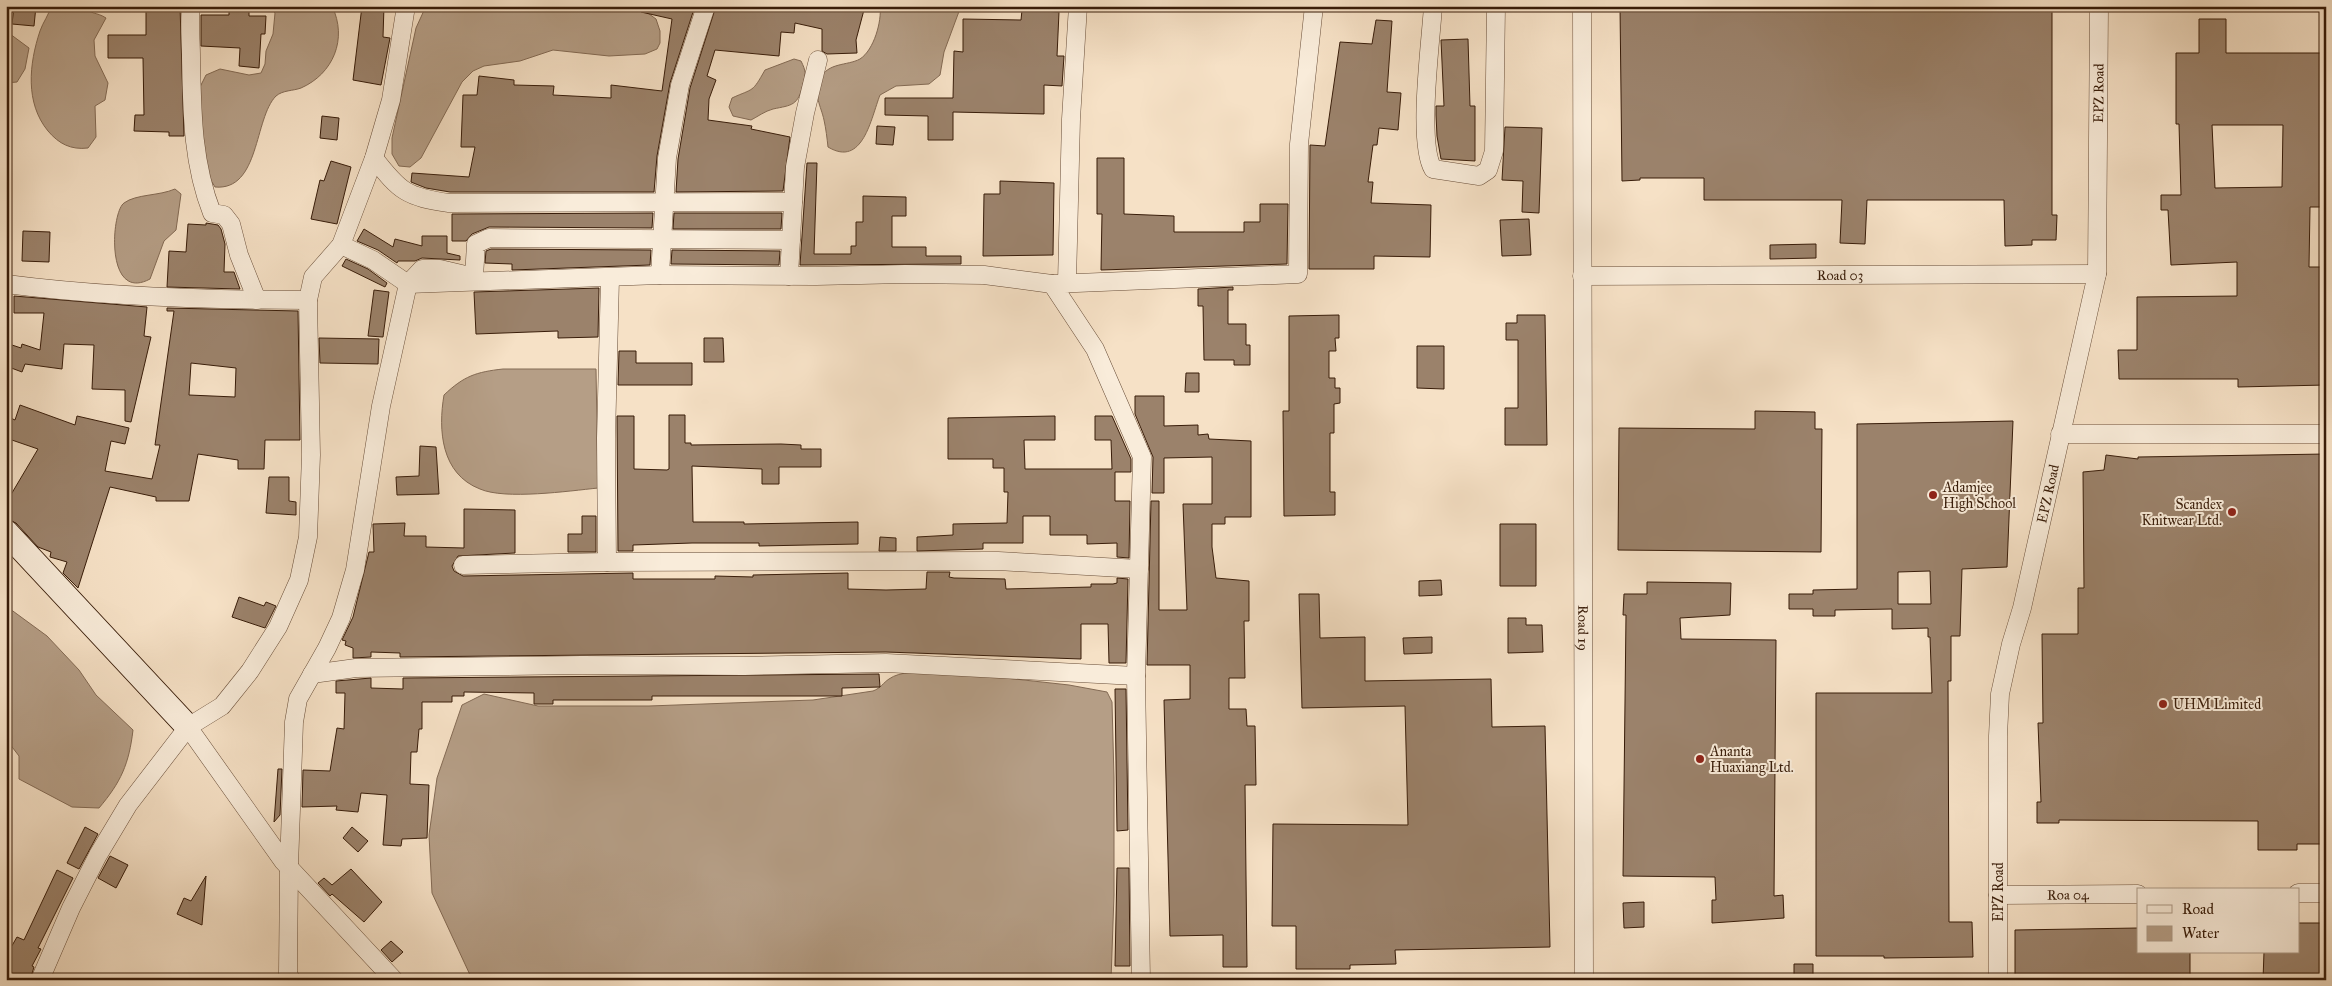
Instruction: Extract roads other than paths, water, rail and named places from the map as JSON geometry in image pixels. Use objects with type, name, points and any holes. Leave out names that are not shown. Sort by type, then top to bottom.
[{"type":"street","points":[[191,6],[191,110],[195,149],[204,194],[212,213],[224,215],[231,224],[239,255],[257,300]]},
{"type":"street","points":[[40,980],[71,908],[98,855],[128,805],[188,727],[222,706],[250,672],[278,627],[300,580],[308,537],[311,464],[308,300],[313,277],[341,245],[374,158],[391,100],[406,6]]},
{"type":"street","points":[[660,275],[667,158],[680,85],[706,6]]},
{"type":"street","points":[[1078,6],[1060,283],[1094,348],[1142,457],[1136,676],[1141,980]]},
{"type":"street","points":[[341,245],[373,260],[408,284],[660,275],[984,275],[1060,283],[1298,274],[1299,144],[1314,6]]},
{"type":"street","points":[[1434,6],[1425,129],[1428,161],[1433,169],[1479,176],[1488,170],[1494,151],[1496,6]]},
{"type":"street","name":"Road 19","points":[[1582,6],[1584,980]]},
{"type":"street","name":"EPZ Road","points":[[1998,980],[1998,736],[2000,694],[2011,644],[2022,608],[2097,274],[2099,6]]},
{"type":"street","points":[[788,276],[795,167],[803,122],[818,60]]},
{"type":"street","points":[[374,158],[390,180],[410,195],[449,203],[793,202]]},
{"type":"street","points":[[291,980],[288,973],[289,867],[294,722],[298,698],[341,618],[355,570],[382,406],[408,284],[422,270],[440,269],[474,277],[476,244],[489,238],[791,240]]},
{"type":"street","name":"Road 03","points":[[1582,276],[2097,274]]},
{"type":"street","points":[[608,562],[606,438],[610,278]]},
{"type":"street","points":[[6,284],[57,291],[257,300],[308,300]]},
{"type":"street","points":[[2060,434],[2326,434]]},
{"type":"street","points":[[6,532],[188,727],[289,867],[394,980]]},
{"type":"street","points":[[463,564],[998,561],[1139,569]]},
{"type":"street","points":[[312,674],[356,668],[582,665],[744,666],[886,662],[1136,676]]},
{"type":"street","points":[[2300,893],[2326,892]]},
{"type":"street","name":"Roa 04","points":[[1998,894],[2137,894]]},
{"type":"water","points":[[51,6],[81,6],[106,18],[94,40],[95,56],[108,83],[105,100],[95,106],[96,137],[88,148],[71,147],[56,139],[41,120],[32,96],[33,57],[40,31]]},
{"type":"water","points":[[269,6],[332,6],[337,18],[338,43],[329,65],[322,74],[301,88],[276,96],[269,106],[248,166],[240,178],[230,185],[215,187],[207,174],[198,91],[206,75],[220,69],[249,75],[261,73],[265,64],[266,51],[273,34],[275,13]]},
{"type":"water","points":[[426,6],[638,6],[656,19],[660,31],[660,43],[657,49],[645,54],[609,56],[553,50],[520,61],[484,66],[473,71],[462,82],[421,158],[410,167],[399,166],[392,154],[392,138],[416,28]]},
{"type":"water","points":[[880,6],[961,6],[944,52],[940,75],[929,84],[896,86],[880,95],[864,138],[850,151],[840,152],[828,147],[825,123],[817,95],[818,85],[823,74],[828,70],[860,59],[865,55],[876,35],[880,19]]},
{"type":"water","points":[[6,31],[29,48],[25,69],[17,82],[6,83]]},
{"type":"water","points":[[794,59],[801,61],[805,72],[801,91],[796,101],[790,105],[767,111],[751,120],[733,116],[729,107],[732,98],[752,89],[765,70]]},
{"type":"water","points":[[175,189],[181,194],[176,230],[164,241],[150,279],[135,283],[125,279],[119,268],[115,253],[116,222],[120,210],[124,203],[129,200]]},
{"type":"water","points":[[503,369],[596,369],[598,488],[555,493],[505,494],[480,489],[467,482],[457,473],[445,450],[442,436],[444,395],[464,379],[485,372]]},
{"type":"water","points":[[6,606],[47,636],[79,670],[96,695],[133,730],[123,772],[113,790],[99,808],[72,807],[19,779],[19,756],[6,739]]},
{"type":"water","points":[[933,670],[1069,685],[1107,692],[1112,702],[1114,778],[1114,895],[1111,980],[473,980],[432,893],[429,835],[437,778],[462,705],[484,694],[538,706],[649,706],[813,700],[873,691],[899,674]]},
{"type":"place","name":"Adamjee High School","points":[[1933,495]]},
{"type":"place","name":"Scandex Knitwear Ltd.","points":[[2232,512]]},
{"type":"place","name":"UHM Limited","points":[[2163,704]]},
{"type":"place","name":"Ananta Huaxiang Ltd.","points":[[1700,759]]}]
